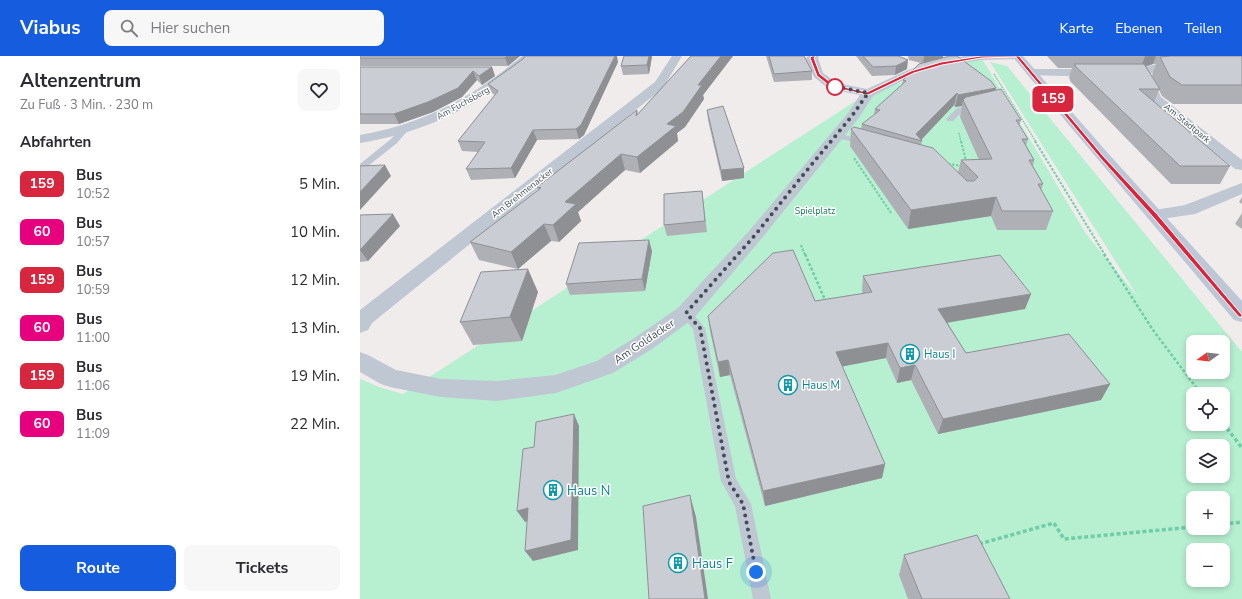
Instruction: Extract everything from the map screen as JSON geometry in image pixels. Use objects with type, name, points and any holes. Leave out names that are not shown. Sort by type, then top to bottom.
[{"type":"main road","points":[[1017,56],[1102,158],[1155,215],[1242,315]]},
{"type":"street","name":"Am Fuchsberg","points":[[360,139],[407,129],[444,114],[487,90],[513,71],[529,56]]},
{"type":"street","name":"Am Brehmenacker","points":[[360,325],[364,318],[370,313],[659,85],[677,56]]},
{"type":"street","points":[[814,56],[812,58],[818,75],[833,86],[868,93]]},
{"type":"street","name":"Am Goldacker","points":[[360,361],[390,378],[441,388],[496,391],[556,384],[605,367],[644,343],[686,313],[841,136],[852,116],[868,93],[912,72],[941,63],[960,63],[981,57],[1017,56]]},
{"type":"street","points":[[903,63],[924,69]]},
{"type":"street","points":[[1128,73],[1146,67],[1196,67]]},
{"type":"street","name":"Am Stadtpark","points":[[1146,67],[1156,99],[1241,171]]},
{"type":"street","points":[[490,71],[513,71]]},
{"type":"street","points":[[1032,73],[1113,73]]},
{"type":"street","points":[[1155,215],[1189,210],[1242,188]]},
{"type":"lane","points":[[950,119],[960,110],[986,105]]},
{"type":"lane","points":[[360,168],[394,142],[407,129]]},
{"type":"lane","points":[[841,136],[876,146]]},
{"type":"lane","points":[[686,313],[700,328],[729,482],[743,504],[762,599]]},
{"type":"path","points":[[991,70],[1148,323],[1196,387]]},
{"type":"path","points":[[945,164],[968,167],[956,122],[950,119]]},
{"type":"path","points":[[841,136],[848,150],[891,213]]},
{"type":"path","points":[[801,245],[828,307]]},
{"type":"path","points":[[1229,431],[1242,448]]},
{"type":"path","points":[[1230,523],[1242,522]]},
{"type":"path","points":[[974,545],[1054,523],[1064,539],[1186,528]]},
{"type":"green space","name":"Spielplatz","points":[[981,57],[1086,234],[1138,297],[990,62],[1007,66],[1228,335],[1186,335],[1186,379],[1230,379],[1230,337],[1242,352],[1242,599],[360,599],[360,379],[379,387],[403,394],[868,93]]},
{"type":"building","points":[[360,56],[507,56],[505,58],[360,58]]},
{"type":"building","points":[[525,56],[615,56],[581,125],[576,129],[533,130],[511,168],[466,169],[485,142],[458,141],[498,91],[488,84]]},
{"type":"building","points":[[624,56],[649,56],[647,65],[621,66]]},
{"type":"building","points":[[691,56],[721,56],[698,85],[702,85],[683,112],[667,124],[676,126],[637,157],[621,154],[565,202],[576,204],[553,225],[544,224],[511,252],[470,242],[541,188],[537,187],[637,110],[636,116]]},
{"type":"building","points":[[769,56],[804,56],[812,71],[774,74]]},
{"type":"building","points":[[863,56],[898,56],[908,60],[896,66],[873,67]]},
{"type":"building","points":[[950,56],[957,56],[991,81],[996,88],[958,95],[957,93],[916,134],[922,141],[862,124],[880,110],[875,109],[906,81],[903,80],[919,64]]},
{"type":"building","points":[[1242,56],[1242,85],[1182,85],[1170,77],[1160,57]]},
{"type":"building","points":[[1074,64],[1144,64],[1160,89],[1139,89],[1230,166],[1180,166]]},
{"type":"building","points":[[360,67],[492,67],[479,76],[473,71],[458,88],[428,102],[394,114],[360,114]]},
{"type":"building","points":[[1001,89],[1021,120],[1016,120],[1028,139],[1022,139],[1034,160],[1029,160],[1043,184],[1038,184],[1053,211],[1002,211],[996,197],[911,210],[851,129],[854,127],[933,148],[967,181],[974,181],[978,177],[961,160],[992,159],[963,100],[966,97]]},
{"type":"building","points":[[723,106],[744,168],[721,170],[707,110]]},
{"type":"building","points":[[385,165],[360,192],[360,166]]},
{"type":"building","points":[[702,191],[705,221],[664,225],[664,194]]},
{"type":"building","points":[[393,214],[360,250],[360,215]]},
{"type":"building","points":[[649,240],[642,279],[566,284],[579,243]]},
{"type":"building","points":[[793,250],[815,301],[872,292],[863,276],[1000,255],[1031,294],[938,309],[966,353],[1069,334],[1110,384],[943,419],[915,365],[900,368],[888,343],[836,352],[885,464],[763,491],[728,360],[718,362],[708,316],[773,253]]},
{"type":"building","points":[[528,269],[510,317],[460,322],[481,272]]},
{"type":"building","name":"Haus N","points":[[574,414],[571,540],[525,551],[528,508],[517,511],[523,449],[534,447],[536,422]]},
{"type":"building","name":"Haus F","points":[[690,495],[705,599],[649,599],[643,506]]},
{"type":"building","points":[[977,535],[1010,599],[922,599],[904,555]]},
{"type":"bus line","name":"159","points":[[814,56],[812,58],[818,75],[833,86],[868,93],[912,72],[941,63],[981,57],[1017,56],[1102,158],[1155,215],[1242,315]]},
{"type":"place","name":"Haus I","points":[[910,354]]},
{"type":"place","name":"Haus M","points":[[788,385]]},
{"type":"place","name":"Haus N","points":[[553,490]]},
{"type":"place","name":"Haus F","points":[[678,563]]},
{"type":"route","points":[[756,572],[743,504],[729,482],[700,328],[686,313],[756,234],[852,116],[868,93],[833,86],[835,87]]}]
